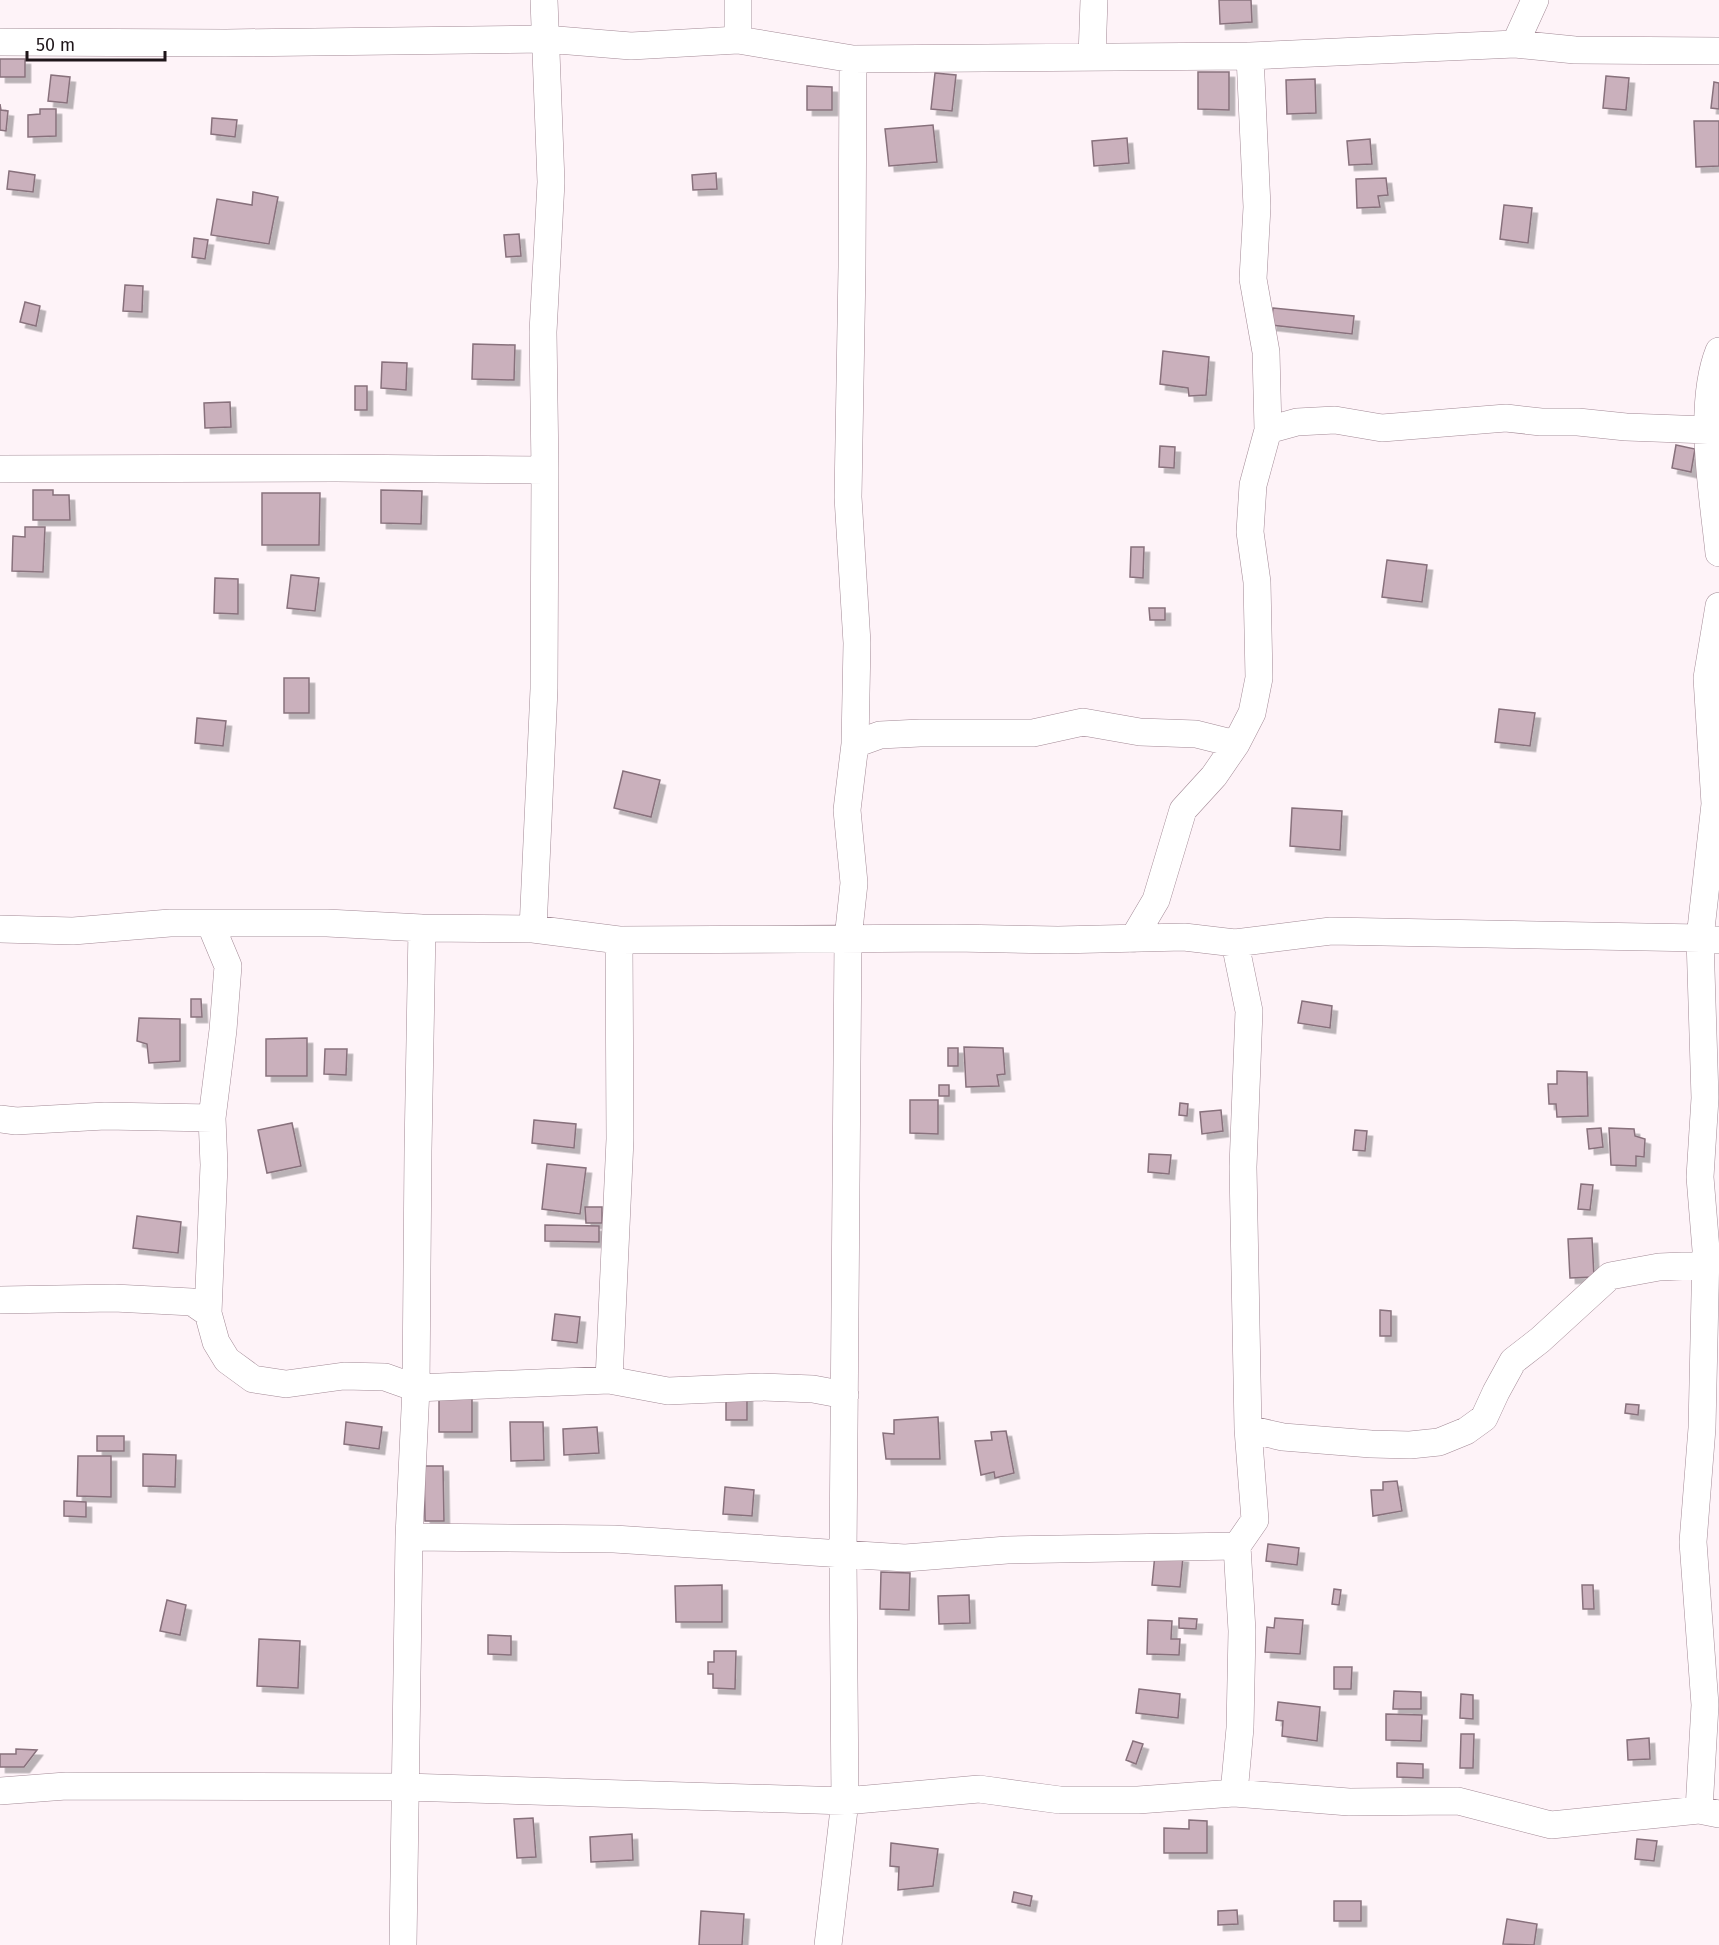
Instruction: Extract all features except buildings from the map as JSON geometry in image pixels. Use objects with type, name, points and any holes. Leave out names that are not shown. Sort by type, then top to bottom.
[{"type":"street","points":[[532,929],[544,689],[543,332],[551,182],[544,0]]},
{"type":"street","points":[[738,0],[738,40]]},
{"type":"street","points":[[1092,57],[1094,0]]},
{"type":"street","points":[[1515,44],[1535,0]]},
{"type":"street","points":[[0,42],[226,44],[545,39],[631,46],[738,40],[853,59],[1250,56],[1515,44],[1575,50],[1719,51]]},
{"type":"street","points":[[1133,939],[1156,900],[1183,810],[1214,776],[1236,744],[1252,712],[1259,678],[1257,582],[1250,532],[1253,485],[1268,430],[1266,352],[1253,279],[1257,207],[1250,56]]},
{"type":"street","points":[[828,1945],[845,1801],[843,1556],[848,939],[854,883],[847,810],[855,744],[857,643],[848,497],[853,59]]},
{"type":"street","points":[[1719,351],[1710,383],[1708,430],[1719,553]]},
{"type":"street","points":[[1268,430],[1306,422],[1335,420],[1382,428],[1506,418],[1540,422],[1578,422],[1626,427],[1708,430]]},
{"type":"street","points":[[0,469],[545,470]]},
{"type":"street","points":[[0,1791],[66,1786],[405,1786],[845,1801],[979,1789],[1060,1800],[1138,1800],[1234,1794],[1349,1802],[1458,1801],[1551,1825],[1709,1812],[1693,1542],[1710,1255],[1700,1177],[1705,1098],[1715,804],[1707,678],[1719,606]]},
{"type":"street","points":[[855,744],[880,735],[1033,733],[1083,722],[1140,732],[1196,734],[1236,744]]},
{"type":"street","points":[[0,929],[73,931],[170,923],[327,923],[423,928],[532,929],[619,940],[1184,937],[1235,943],[1330,931],[1710,939]]},
{"type":"street","points":[[210,923],[228,966],[212,1118],[214,1165],[208,1313],[216,1342],[228,1360],[253,1379],[286,1384],[344,1376],[385,1377],[416,1388],[609,1380],[668,1391],[761,1387],[813,1389],[845,1395]]},
{"type":"street","points":[[403,1945],[409,1537],[416,1388],[423,928]]},
{"type":"street","points":[[609,1380],[620,1139],[619,940]]},
{"type":"street","points":[[1234,1794],[1240,1728],[1242,1630],[1237,1546],[1255,1520],[1248,1429],[1243,1167],[1249,1011],[1235,943]]},
{"type":"street","points":[[0,1119],[16,1121],[105,1116],[212,1118]]},
{"type":"street","points":[[1248,1429],[1283,1437],[1371,1444],[1410,1445],[1439,1442],[1466,1431],[1484,1418],[1513,1361],[1540,1340],[1610,1276],[1710,1255]]},
{"type":"street","points":[[0,1300],[171,1300],[192,1302],[208,1313]]},
{"type":"street","points":[[409,1537],[614,1539],[843,1556],[905,1558],[1007,1550],[1237,1546]]}]
